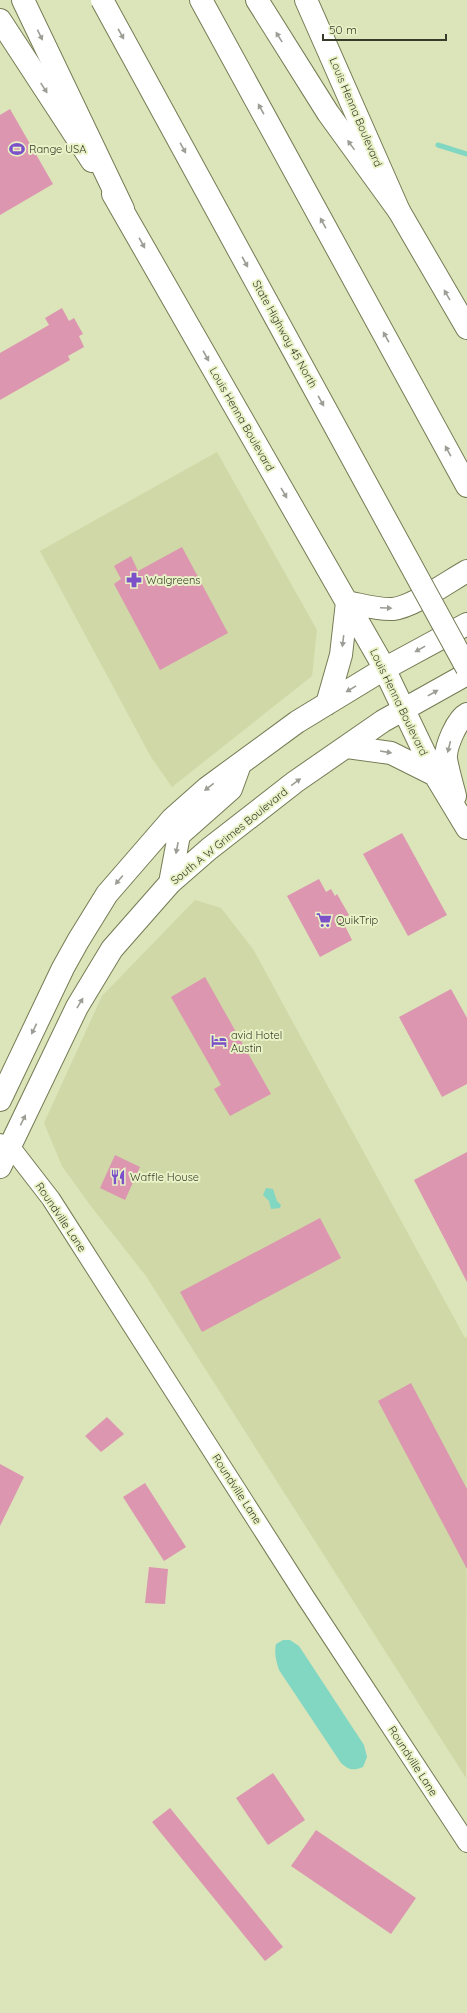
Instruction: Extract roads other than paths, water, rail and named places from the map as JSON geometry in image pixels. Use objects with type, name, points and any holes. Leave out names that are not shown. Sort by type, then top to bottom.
[{"type":"main road","points":[[23,0],[123,209]]},
{"type":"main road","name":"State Highway 45 North","points":[[102,0],[467,668]]},
{"type":"main road","points":[[201,0],[467,486]]},
{"type":"main road","points":[[257,0],[328,113],[399,211]]},
{"type":"main road","name":"Louis Henna Boulevard","points":[[306,0],[399,211],[467,328]]},
{"type":"main road","name":"Louis Henna Boulevard","points":[[0,20],[123,209],[347,602],[384,669],[436,776],[463,821]]},
{"type":"main road","points":[[327,704],[341,656],[347,602],[381,609],[394,609],[416,600],[467,571]]},
{"type":"main road","points":[[0,1100],[63,968],[107,894],[172,819],[207,788],[297,722],[384,669],[467,624]]},
{"type":"main road","name":"South A W Grimes Boulevard","points":[[0,1167],[5,1145],[77,1007],[112,949],[170,883],[209,849],[295,782],[403,709],[467,674]]},
{"type":"main road","points":[[463,821],[446,757],[451,737],[461,717],[467,714]]},
{"type":"main road","points":[[347,747],[391,753],[436,776]]},
{"type":"main road","points":[[170,883],[179,835],[230,789],[240,764]]},
{"type":"street","name":"Roundville Lane","points":[[5,1145],[51,1199],[298,1585],[467,1843]]},
{"type":"water","points":[[266,1188],[273,1189],[277,1201],[281,1205],[280,1208],[271,1209],[269,1201],[263,1195]]},
{"type":"water","points":[[283,1640],[290,1640],[299,1646],[364,1745],[367,1757],[363,1767],[351,1769],[341,1763],[279,1670],[275,1647],[276,1644]]},
{"type":"waterway","points":[[438,145],[467,154]]},
{"type":"place","name":"Range USA","points":[[17,149]]},
{"type":"place","name":"Walgreens","points":[[134,580]]},
{"type":"place","name":"QuikTrip","points":[[324,920]]},
{"type":"place","name":"avid Hotel Austin","points":[[219,1041]]},
{"type":"place","name":"Waffle House","points":[[118,1177]]}]
